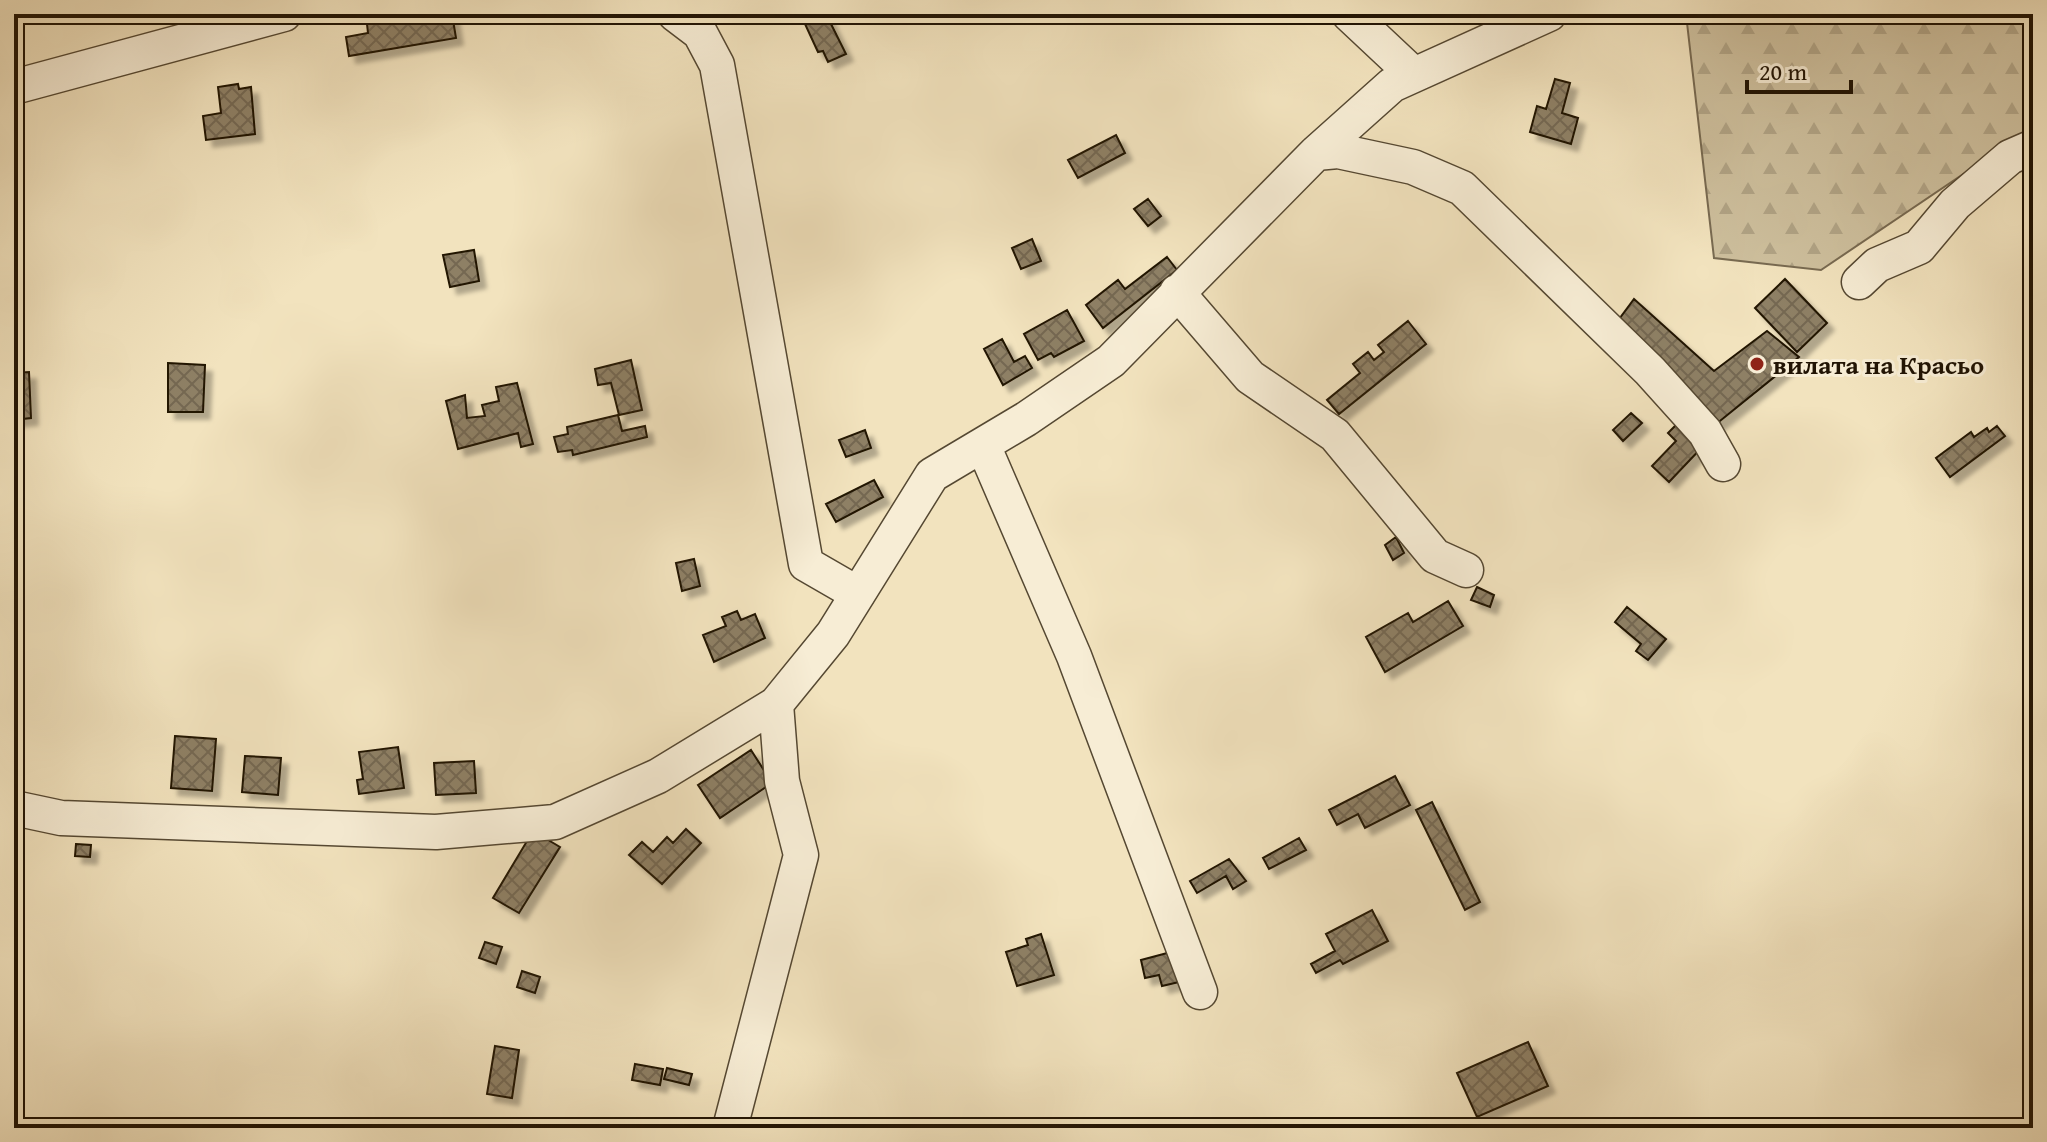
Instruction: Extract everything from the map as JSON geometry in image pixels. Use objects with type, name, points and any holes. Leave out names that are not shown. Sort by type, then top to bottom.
[{"type":"street","points":[[14,87],[284,14]]},
{"type":"street","points":[[675,14],[700,33],[717,65],[806,564],[858,594]]},
{"type":"street","points":[[1349,14],[1414,75]]},
{"type":"street","points":[[14,808],[61,818],[436,832],[555,822],[658,776],[776,704],[833,634],[932,475],[1026,419],[1111,361],[1316,153],[1392,85],[1549,14]]},
{"type":"street","points":[[1859,282],[1877,265],[1919,247],[1955,204],[2010,157],[2033,147]]},
{"type":"street","points":[[1316,153],[1338,151],[1413,167],[1462,188],[1650,371],[1705,432],[1723,464]]},
{"type":"street","points":[[1177,292],[1250,377],[1335,435],[1435,556],[1466,570]]},
{"type":"street","points":[[983,445],[1074,656],[1200,992]]},
{"type":"street","points":[[730,1128],[801,855],[782,781],[776,704]]},
{"type":"green space","points":[[1686,14],[2033,14],[2033,127],[1821,270],[1714,258]]},
{"type":"building","points":[[423,14],[452,14],[456,38],[349,56],[346,37],[368,33],[367,24]]},
{"type":"building","points":[[826,14],[846,54],[828,62],[823,51],[818,52],[805,24]]},
{"type":"building","points":[[1555,79],[1570,83],[1562,113],[1578,118],[1571,144],[1530,132],[1537,106],[1546,109]]},
{"type":"building","points":[[238,84],[239,89],[251,87],[255,134],[206,140],[203,116],[221,113],[218,87]]},
{"type":"building","points":[[1116,135],[1125,153],[1078,178],[1068,160]]},
{"type":"building","points":[[1148,199],[1161,216],[1148,226],[1134,209]]},
{"type":"building","points":[[1032,239],[1041,261],[1021,269],[1012,248]]},
{"type":"building","points":[[474,250],[479,281],[450,287],[443,255]]},
{"type":"building","points":[[1167,257],[1177,270],[1103,328],[1086,305],[1118,280],[1125,289]]},
{"type":"building","points":[[1785,279],[1827,323],[1797,352],[1755,308]]},
{"type":"building","name":"вилата на Красьо","points":[[1634,299],[1714,371],[1767,331],[1799,357],[1715,425],[1617,322]]},
{"type":"building","points":[[1067,310],[1084,341],[1054,357],[1051,353],[1038,360],[1024,334]]},
{"type":"building","points":[[1408,321],[1426,344],[1339,414],[1327,400],[1360,373],[1353,364],[1368,352],[1374,360],[1384,352],[1378,345]]},
{"type":"building","points":[[1002,339],[1014,362],[1025,356],[1032,368],[1003,385],[984,349]]},
{"type":"building","points":[[631,360],[642,410],[619,415],[611,383],[598,385],[595,369]]},
{"type":"building","points":[[168,363],[205,365],[203,412],[168,412]]},
{"type":"building","points":[[29,372],[31,418],[14,420],[14,373]]},
{"type":"building","points":[[517,383],[533,444],[521,447],[518,433],[458,449],[446,401],[465,395],[467,418],[485,416],[482,405],[499,401],[496,387]]},
{"type":"building","points":[[1631,413],[1642,423],[1623,441],[1613,430]]},
{"type":"building","points":[[618,415],[622,431],[645,426],[647,437],[573,455],[572,450],[558,452],[554,437],[568,434],[567,427]]},
{"type":"building","points":[[1681,420],[1706,443],[1669,482],[1652,466],[1676,441],[1668,433]]},
{"type":"building","points":[[1997,426],[2005,436],[1950,477],[1936,458],[1971,432],[1974,437],[1987,428],[1989,432]]},
{"type":"building","points":[[865,430],[871,448],[846,457],[839,440]]},
{"type":"building","points":[[874,480],[883,497],[836,522],[826,504]]},
{"type":"building","points":[[1396,537],[1404,553],[1393,560],[1385,545]]},
{"type":"building","points":[[694,559],[700,586],[682,591],[676,563]]},
{"type":"building","points":[[1477,587],[1494,595],[1490,607],[1471,600]]},
{"type":"building","points":[[1448,601],[1463,626],[1385,672],[1366,637],[1408,613],[1413,622]]},
{"type":"building","points":[[1627,607],[1666,639],[1648,660],[1636,651],[1641,644],[1615,622]]},
{"type":"building","points":[[737,611],[741,620],[755,614],[765,638],[714,662],[703,635],[726,626],[722,617]]},
{"type":"building","points":[[175,736],[216,739],[212,791],[171,788]]},
{"type":"building","points":[[398,747],[404,788],[359,794],[357,780],[363,779],[359,752]]},
{"type":"building","points":[[751,750],[772,783],[720,818],[698,785]]},
{"type":"building","points":[[245,756],[281,758],[278,795],[242,792]]},
{"type":"building","points":[[474,761],[476,793],[436,795],[434,763]]},
{"type":"building","points":[[1395,776],[1410,805],[1365,828],[1358,814],[1337,825],[1329,810]]},
{"type":"building","points":[[1432,802],[1480,902],[1465,910],[1416,810]]},
{"type":"building","points":[[686,829],[701,843],[662,884],[629,855],[642,842],[653,852],[667,837],[673,843]]},
{"type":"building","points":[[533,831],[560,847],[519,913],[493,898]]},
{"type":"building","points":[[1299,838],[1306,850],[1269,869],[1263,858]]},
{"type":"building","points":[[76,844],[91,845],[90,857],[75,856]]},
{"type":"building","points":[[1229,859],[1246,881],[1233,889],[1226,876],[1197,893],[1190,881]]},
{"type":"building","points":[[1372,910],[1388,941],[1343,964],[1340,960],[1316,973],[1311,964],[1335,951],[1326,934]]},
{"type":"building","points":[[1041,934],[1054,975],[1017,986],[1006,952],[1028,945],[1026,939]]},
{"type":"building","points":[[485,942],[502,947],[496,964],[479,958]]},
{"type":"building","points":[[1171,952],[1179,982],[1162,986],[1159,975],[1145,978],[1141,960]]},
{"type":"building","points":[[522,971],[540,977],[535,993],[517,987]]},
{"type":"building","points":[[1528,1042],[1548,1086],[1477,1117],[1457,1073]]},
{"type":"building","points":[[495,1046],[519,1050],[512,1098],[487,1094]]},
{"type":"building","points":[[635,1064],[663,1069],[660,1085],[632,1080]]},
{"type":"building","points":[[667,1068],[692,1074],[689,1085],[664,1079]]},
{"type":"place","name":"вилата на Красьо","points":[[1757,364]]}]
